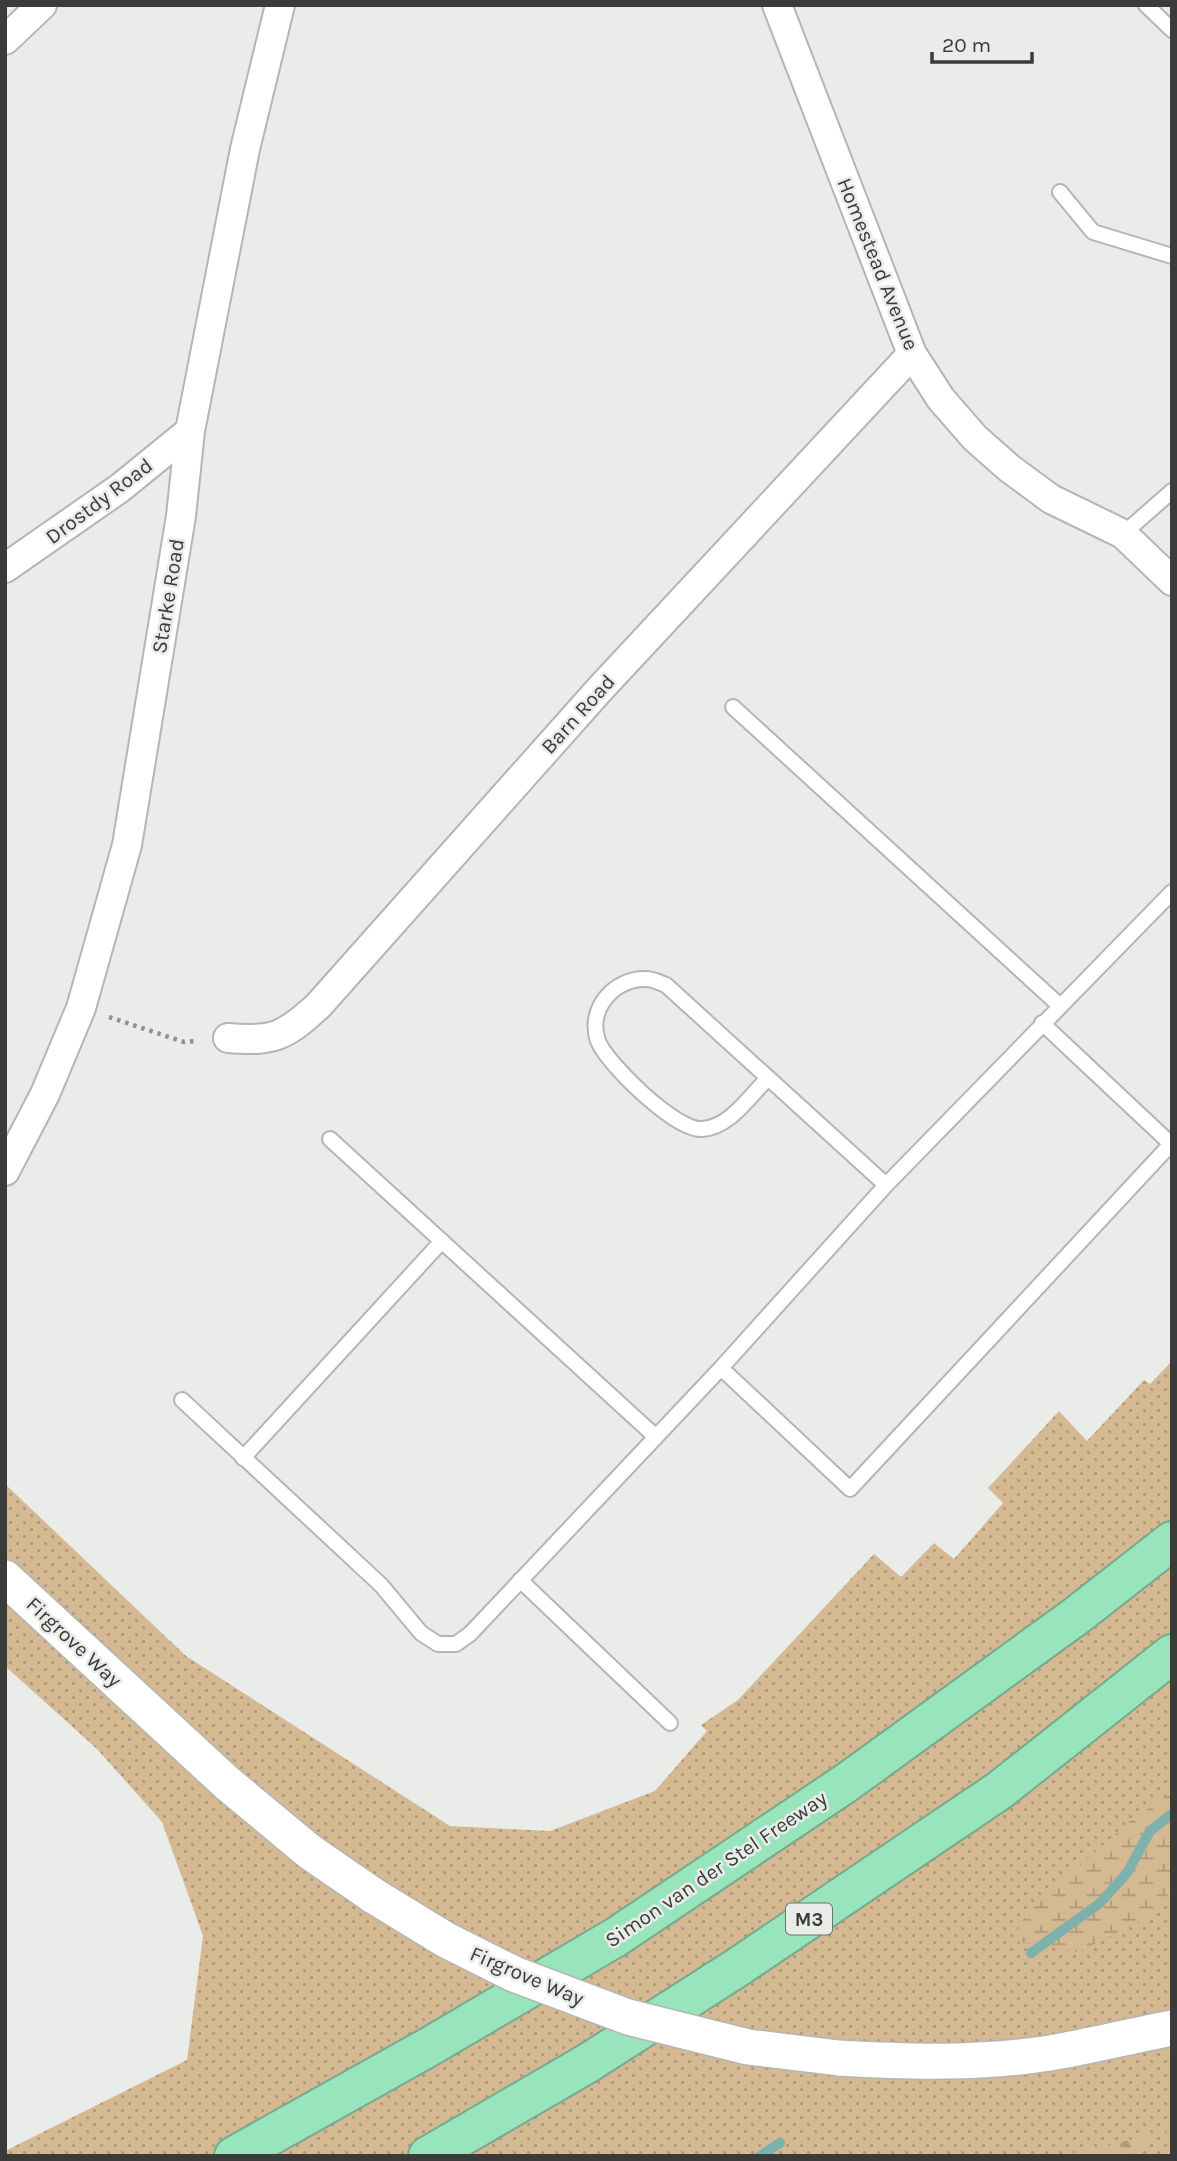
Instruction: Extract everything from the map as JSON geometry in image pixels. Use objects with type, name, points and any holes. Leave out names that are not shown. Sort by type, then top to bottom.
[{"type":"highway","name":"Simon van der Stel Freeway","points":[[234,2156],[427,2048],[616,1937],[846,1783],[1076,1616],[1172,1541]]},
{"type":"highway","name":"M3","points":[[428,2156],[589,2063],[738,1967],[1000,1790],[1172,1654]]},
{"type":"street","points":[[5,40],[42,5]]},
{"type":"street","name":"Starke Road","points":[[5,1171],[45,1094],[81,1008],[127,845],[181,516],[190,431],[245,149],[280,5]]},
{"type":"street","name":"Homestead Avenue","points":[[777,5],[912,354],[942,399],[975,438],[1009,468],[1051,499],[1123,534],[1172,581]]},
{"type":"street","name":"Barn Road","points":[[228,1038],[258,1041],[291,1031],[318,1006],[600,689],[912,354]]},
{"type":"street","name":"Drostdy Road","points":[[5,568],[120,488],[190,431]]},
{"type":"street","name":"Firgrove Way","points":[[5,1578],[227,1783],[310,1852],[374,1896],[446,1940],[514,1974],[628,2017],[748,2047],[839,2058],[919,2062],[982,2060],[1049,2053],[1172,2028]]},
{"type":"lane","points":[[1146,5],[1172,30]]},
{"type":"lane","points":[[1060,192],[1093,232],[1172,256]]},
{"type":"lane","points":[[1123,534],[1172,491]]},
{"type":"lane","points":[[733,707],[1059,1005]]},
{"type":"lane","points":[[182,1399],[380,1585],[421,1633],[438,1644],[456,1644],[470,1634],[721,1368],[886,1185],[1172,892]]},
{"type":"lane","points":[[768,1078],[719,1125],[701,1130],[685,1127],[668,1116],[610,1060],[598,1041],[596,1021],[602,1002],[616,987],[631,980],[648,979],[666,985],[886,1185]]},
{"type":"lane","points":[[721,1368],[850,1489],[1171,1144],[1042,1023]]},
{"type":"lane","points":[[330,1139],[656,1437]]},
{"type":"lane","points":[[243,1458],[442,1241]]},
{"type":"lane","points":[[520,1580],[670,1723]]},
{"type":"path","points":[[81,1008],[184,1042],[228,1038]]},
{"type":"green space","points":[[1172,1361],[1172,2156],[5,2156],[5,2151],[187,2060],[203,1936],[162,1822],[97,1749],[5,1666],[5,1484],[186,1656],[450,1826],[550,1831],[655,1791],[707,1731],[701,1725],[738,1700],[874,1554],[901,1577],[934,1543],[954,1559],[1003,1503],[988,1488],[1059,1411],[1087,1441],[1144,1380],[1150,1384]]},
{"type":"green space","points":[[1172,1792],[1172,1891],[1140,1921],[1078,1952],[1012,1941],[1027,1913],[1130,1821]]},
{"type":"green space","points":[[1168,2130],[1127,2156],[1052,2156],[1092,2150]]},
{"type":"waterway","points":[[1031,1953],[1100,1903],[1127,1873],[1150,1831],[1172,1814]]},
{"type":"waterway","points":[[760,2156],[780,2143]]}]
